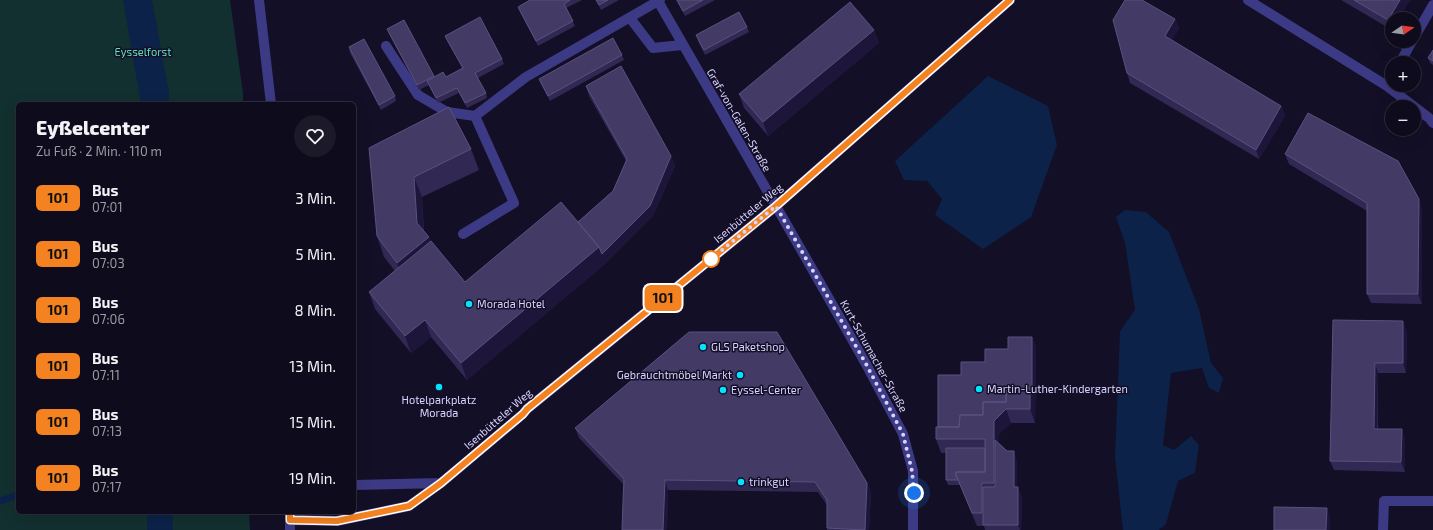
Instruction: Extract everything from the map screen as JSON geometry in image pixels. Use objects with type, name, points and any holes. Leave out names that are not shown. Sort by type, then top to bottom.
[{"type":"street","points":[[259,0],[271,102]]},
{"type":"street","name":"Isenbütteler Weg","points":[[290,521],[337,521],[409,506],[441,483],[527,409],[776,206],[1010,0]]},
{"type":"street","points":[[1248,0],[1385,85]]},
{"type":"street","name":"Graf-von-Galen-Straße","points":[[474,116],[526,76],[659,1],[682,45],[776,206]]},
{"type":"street","points":[[1421,26],[1433,5]]},
{"type":"street","points":[[630,18],[653,48],[682,45]]},
{"type":"street","points":[[386,46],[418,95],[447,112],[474,116],[514,203],[463,234]]},
{"type":"street","points":[[1394,92],[1433,123]]},
{"type":"street","name":"Kurt-Schumacher-Straße","points":[[776,206],[866,364],[903,434],[912,471],[913,530]]},
{"type":"street","points":[[356,485],[441,483]]},
{"type":"street","points":[[1383,530],[1384,501],[1433,501]]},
{"type":"green space","name":"Eysselforst","points":[[0,0],[230,0],[243,102],[16,102],[16,514],[249,514],[250,530],[0,530]]},
{"type":"water","points":[[123,0],[152,0],[169,93],[169,102],[141,102]]},
{"type":"water","points":[[988,76],[1048,106],[1057,145],[1031,217],[983,249],[935,215],[942,199],[927,181],[904,180],[895,161]]},
{"type":"water","points":[[1125,210],[1146,212],[1169,232],[1199,309],[1211,363],[1223,378],[1219,393],[1209,388],[1202,368],[1171,373],[1163,445],[1174,450],[1191,436],[1199,445],[1195,473],[1178,481],[1166,524],[1159,530],[1123,530],[1115,457],[1120,331],[1135,310],[1125,243],[1116,217]]},
{"type":"water","points":[[147,514],[173,514],[173,530],[147,530]]},
{"type":"building","points":[[530,0],[570,0],[564,4],[573,21],[536,41],[518,7]]},
{"type":"building","points":[[596,0],[608,0],[599,5]]},
{"type":"building","points":[[677,0],[703,0],[683,11]]},
{"type":"building","points":[[1125,0],[1142,0],[1175,19],[1165,36],[1281,106],[1256,150],[1127,73],[1113,20]]},
{"type":"building","points":[[1354,0],[1400,0],[1393,12],[1385,12],[1385,18]]},
{"type":"building","points":[[850,2],[874,30],[763,122],[739,94]]},
{"type":"building","points":[[739,12],[747,27],[704,50],[696,35]]},
{"type":"building","points":[[480,17],[502,59],[475,73],[486,93],[465,103],[457,88],[436,98],[427,81],[443,72],[446,77],[463,68],[445,36]]},
{"type":"building","points":[[404,20],[434,76],[417,85],[387,29]]},
{"type":"building","points":[[613,38],[622,55],[548,96],[539,79]]},
{"type":"building","points":[[364,39],[395,96],[379,105],[349,47]]},
{"type":"building","points":[[1433,50],[1433,61],[1428,58]]},
{"type":"building","points":[[621,66],[671,156],[650,206],[602,254],[599,247],[578,222],[613,191],[627,159],[586,86]]},
{"type":"building","points":[[449,107],[471,149],[414,177],[417,223],[429,237],[397,263],[377,236],[369,148]]},
{"type":"building","points":[[1308,113],[1398,161],[1419,199],[1418,294],[1367,294],[1367,203],[1285,154]]},
{"type":"building","name":"Morada Hotel","points":[[561,202],[599,247],[461,363],[425,320],[405,336],[369,292],[431,241],[465,282]]},
{"type":"building","points":[[1333,320],[1403,321],[1403,363],[1375,363],[1374,429],[1402,429],[1401,462],[1330,461]]},
{"type":"building","name":"Eyssel-Center","points":[[689,332],[777,332],[867,483],[865,530],[827,528],[827,500],[815,482],[665,480],[663,530],[622,530],[624,479],[575,428]]},
{"type":"building","points":[[1008,337],[1032,337],[1032,392],[1030,388],[1006,388],[1006,402],[983,402],[983,415],[960,415],[959,427],[938,427],[938,375],[961,375],[961,362],[985,362],[985,349],[1008,349]]},
{"type":"building","points":[[1006,388],[1030,388],[1030,409],[1006,409],[994,421],[994,483],[982,483],[982,513],[972,513],[956,472],[985,472],[985,439],[936,439],[936,427],[959,427],[960,415],[983,415],[983,402],[1006,402]]},
{"type":"building","points":[[995,440],[1007,451],[1014,451],[1014,487],[1018,487],[1018,525],[983,525],[983,487],[995,487]]},
{"type":"building","points":[[946,448],[985,448],[985,472],[956,472],[958,480],[946,480]]},
{"type":"building","points":[[1274,507],[1327,508],[1326,530],[1274,530]]},
{"type":"waterway","points":[[0,501],[16,496]]},
{"type":"bus line","name":"101","points":[[290,514],[290,520],[337,521],[409,506],[441,483],[527,409],[776,206],[1010,0]]},
{"type":"place","name":"Morada Hotel","points":[[469,304]]},
{"type":"place","name":"GLS Paketshop","points":[[703,347]]},
{"type":"place","name":"Gebrauchtmöbel Markt","points":[[740,375]]},
{"type":"place","name":"Hotelparkplatz Morada","points":[[439,387]]},
{"type":"place","name":"Martin-Luther-Kindergarten","points":[[979,389]]},
{"type":"place","name":"Eyssel-Center","points":[[723,390]]},
{"type":"place","name":"trinkgut","points":[[741,482]]},
{"type":"route","points":[[711,259],[776,206],[866,364],[903,434],[912,471],[914,493]]}]
